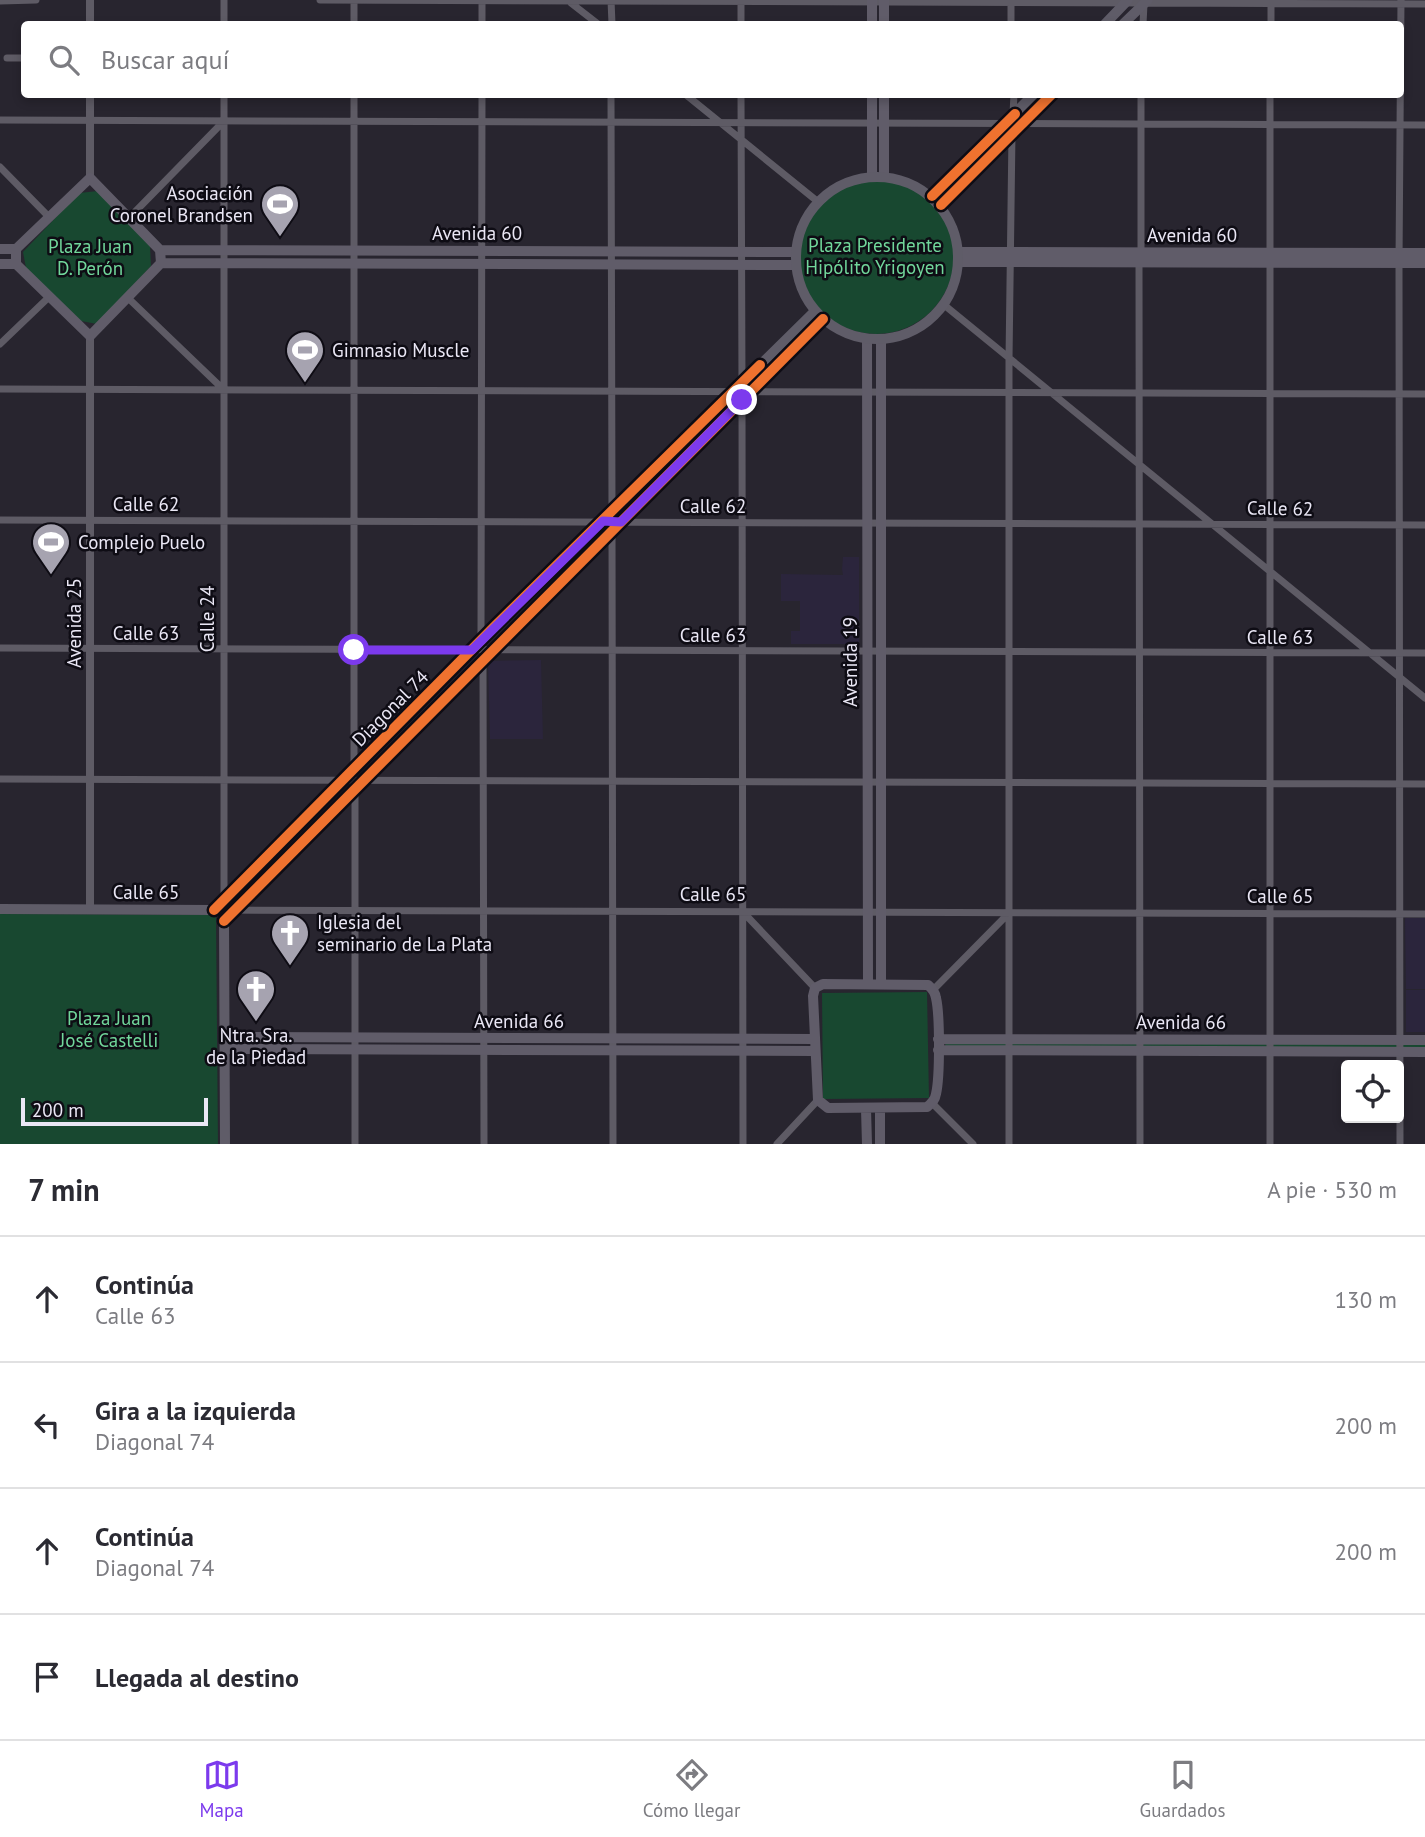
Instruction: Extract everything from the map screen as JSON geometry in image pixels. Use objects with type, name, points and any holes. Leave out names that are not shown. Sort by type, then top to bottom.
[{"type":"main road","points":[[872,1],[872,21]]},
{"type":"main road","points":[[884,1],[884,21]]},
{"type":"main road","points":[[1107,21],[1127,1]]},
{"type":"main road","points":[[1126,21],[1145,1]]},
{"type":"main road","points":[[872,98],[872,175]]},
{"type":"main road","points":[[884,98],[884,174]]},
{"type":"main road","points":[[941,205],[1013,124],[1031,98]]},
{"type":"main road","points":[[932,196],[1013,124],[1047,98]]},
{"type":"main road","points":[[884,174],[932,196],[941,205],[952,227],[960,257],[958,276],[943,304],[927,320],[906,332],[881,340],[867,340],[848,335],[819,315],[801,289],[795,252],[802,224],[817,201],[842,185],[884,174]]},
{"type":"main road","points":[[0,249],[16,249],[90,178],[160,250],[161,263],[90,336],[16,264],[0,264]]},
{"type":"main road","points":[[16,249],[16,264]]},
{"type":"main road","name":"Avenida 60","points":[[160,250],[795,252]]},
{"type":"main road","name":"Avenida 60","points":[[960,257],[1399,258],[1425,253]]},
{"type":"main road","name":"Avenida 60","points":[[1399,258],[1425,263]]},
{"type":"main road","name":"Avenida 60","points":[[161,263],[795,264]]},
{"type":"main road","name":"Diagonal 74","points":[[224,910],[819,315]]},
{"type":"main road","name":"Avenida 19","points":[[867,340],[868,984]]},
{"type":"main road","name":"Avenida 19","points":[[881,340],[881,984]]},
{"type":"main road","name":"Calle 65","points":[[0,909],[224,910]]},
{"type":"main road","name":"Calle 24","points":[[224,910],[225,1144]]},
{"type":"main road","points":[[823,984],[868,984],[928,985],[934,989],[937,999],[938,1038],[936,1095],[926,1107],[828,1108],[818,1100],[814,1051],[815,988],[823,984]]},
{"type":"main road","name":"Avenida 66","points":[[225,1037],[814,1039]]},
{"type":"main road","name":"Avenida 66","points":[[938,1038],[1270,1040],[1399,1046],[1425,1052]]},
{"type":"main road","name":"Avenida 66","points":[[938,1050],[1270,1051],[1399,1046],[1425,1040]]},
{"type":"main road","name":"Avenida 66","points":[[225,1049],[814,1051]]},
{"type":"main road","points":[[866,1108],[866,1144]]},
{"type":"main road","points":[[880,1109],[880,1144]]},
{"type":"street","points":[[0,1],[36,0]]},
{"type":"street","points":[[90,0],[90,21]]},
{"type":"street","points":[[223,0],[223,21]]},
{"type":"street","points":[[320,0],[1425,4]]},
{"type":"street","points":[[354,0],[354,21]]},
{"type":"street","points":[[482,0],[482,21]]},
{"type":"street","points":[[569,1],[594,21]]},
{"type":"street","points":[[611,1],[612,21]]},
{"type":"street","points":[[741,1],[741,21]]},
{"type":"street","points":[[1011,1],[1012,21]]},
{"type":"street","points":[[1143,21],[1145,1]]},
{"type":"street","points":[[1271,2],[1271,21]]},
{"type":"street","points":[[1401,2],[1401,21]]},
{"type":"street","points":[[7,58],[21,58]]},
{"type":"street","points":[[90,98],[90,178]]},
{"type":"street","name":"Calle 24","points":[[224,98],[224,910]]},
{"type":"street","points":[[354,98],[355,1144]]},
{"type":"street","points":[[482,98],[484,1144]]},
{"type":"street","points":[[611,98],[613,1144]]},
{"type":"street","points":[[690,98],[817,201]]},
{"type":"street","points":[[741,98],[743,1144]]},
{"type":"street","points":[[1009,1144],[1009,359],[1014,98]]},
{"type":"street","points":[[1140,1144],[1141,98]]},
{"type":"street","points":[[1270,98],[1270,1144]]},
{"type":"street","points":[[1399,1144],[1401,98]]},
{"type":"street","points":[[0,120],[1425,125]]},
{"type":"street","points":[[129,218],[224,121]]},
{"type":"street","points":[[0,167],[49,217]]},
{"type":"street","points":[[0,344],[49,296]]},
{"type":"street","points":[[127,297],[224,390]]},
{"type":"street","points":[[943,304],[1425,698]]},
{"type":"street","name":"Avenida 25","points":[[90,336],[90,910]]},
{"type":"street","points":[[0,389],[1425,394]]},
{"type":"street","name":"Calle 62","points":[[0,520],[1425,524]]},
{"type":"street","name":"Calle 63","points":[[0,649],[1425,653]]},
{"type":"street","points":[[0,779],[1425,784]]},
{"type":"street","name":"Calle 65","points":[[224,910],[1425,914]]},
{"type":"street","points":[[742,912],[815,988]]},
{"type":"street","points":[[934,989],[1009,913]]},
{"type":"street","points":[[776,1144],[818,1100]]},
{"type":"street","points":[[932,1103],[973,1144]]},
{"type":"shaded area","points":[[843,557],[859,557],[859,644],[791,644],[791,631],[800,631],[800,601],[781,601],[781,574],[843,575]]},
{"type":"shaded area","points":[[541,660],[543,739],[490,739],[488,661]]},
{"type":"shaded area","points":[[1405,918],[1425,918],[1425,989],[1406,989]]},
{"type":"shaded area","points":[[1406,990],[1425,990],[1425,1032],[1406,1032]]},
{"type":"green space","name":"Plaza Presidente Hipólito Yrigoyen","points":[[876,178],[906,184],[931,201],[948,226],[954,256],[948,286],[931,311],[906,328],[876,334],[846,328],[821,311],[804,286],[798,256],[804,226],[821,201],[846,184]]},
{"type":"green space","name":"Plaza Juan D. Perón","points":[[98,191],[150,246],[151,266],[97,324],[81,321],[26,268],[23,252],[79,193]]},
{"type":"green space","name":"Plaza Juan José Castelli","points":[[0,914],[216,915],[218,1144],[0,1144]]},
{"type":"green space","points":[[927,992],[929,1098],[823,1099],[822,993]]},
{"type":"green space","points":[[948,1041],[1425,1043],[1425,1048],[948,1048],[945,1045]]},
{"type":"cycle path","points":[[941,205],[1048,98]]},
{"type":"cycle path","points":[[932,196],[1015,114]]},
{"type":"cycle path","points":[[224,921],[823,319]]},
{"type":"cycle path","points":[[214,910],[495,626],[760,365]]},
{"type":"place","name":"Asociación Coronel Brandsen","points":[[280,238]]},
{"type":"place","name":"Gimnasio Muscle","points":[[305,384]]},
{"type":"place","name":"Complejo Puelo","points":[[51,576]]},
{"type":"place","name":"Iglesia del seminario de La Plata","points":[[290,967]]},
{"type":"place","name":"Ntra. Sra. de la Piedad","points":[[256,1023]]},
{"type":"route","points":[[354,650],[472,650],[603,521],[621,522],[742,400]]}]
